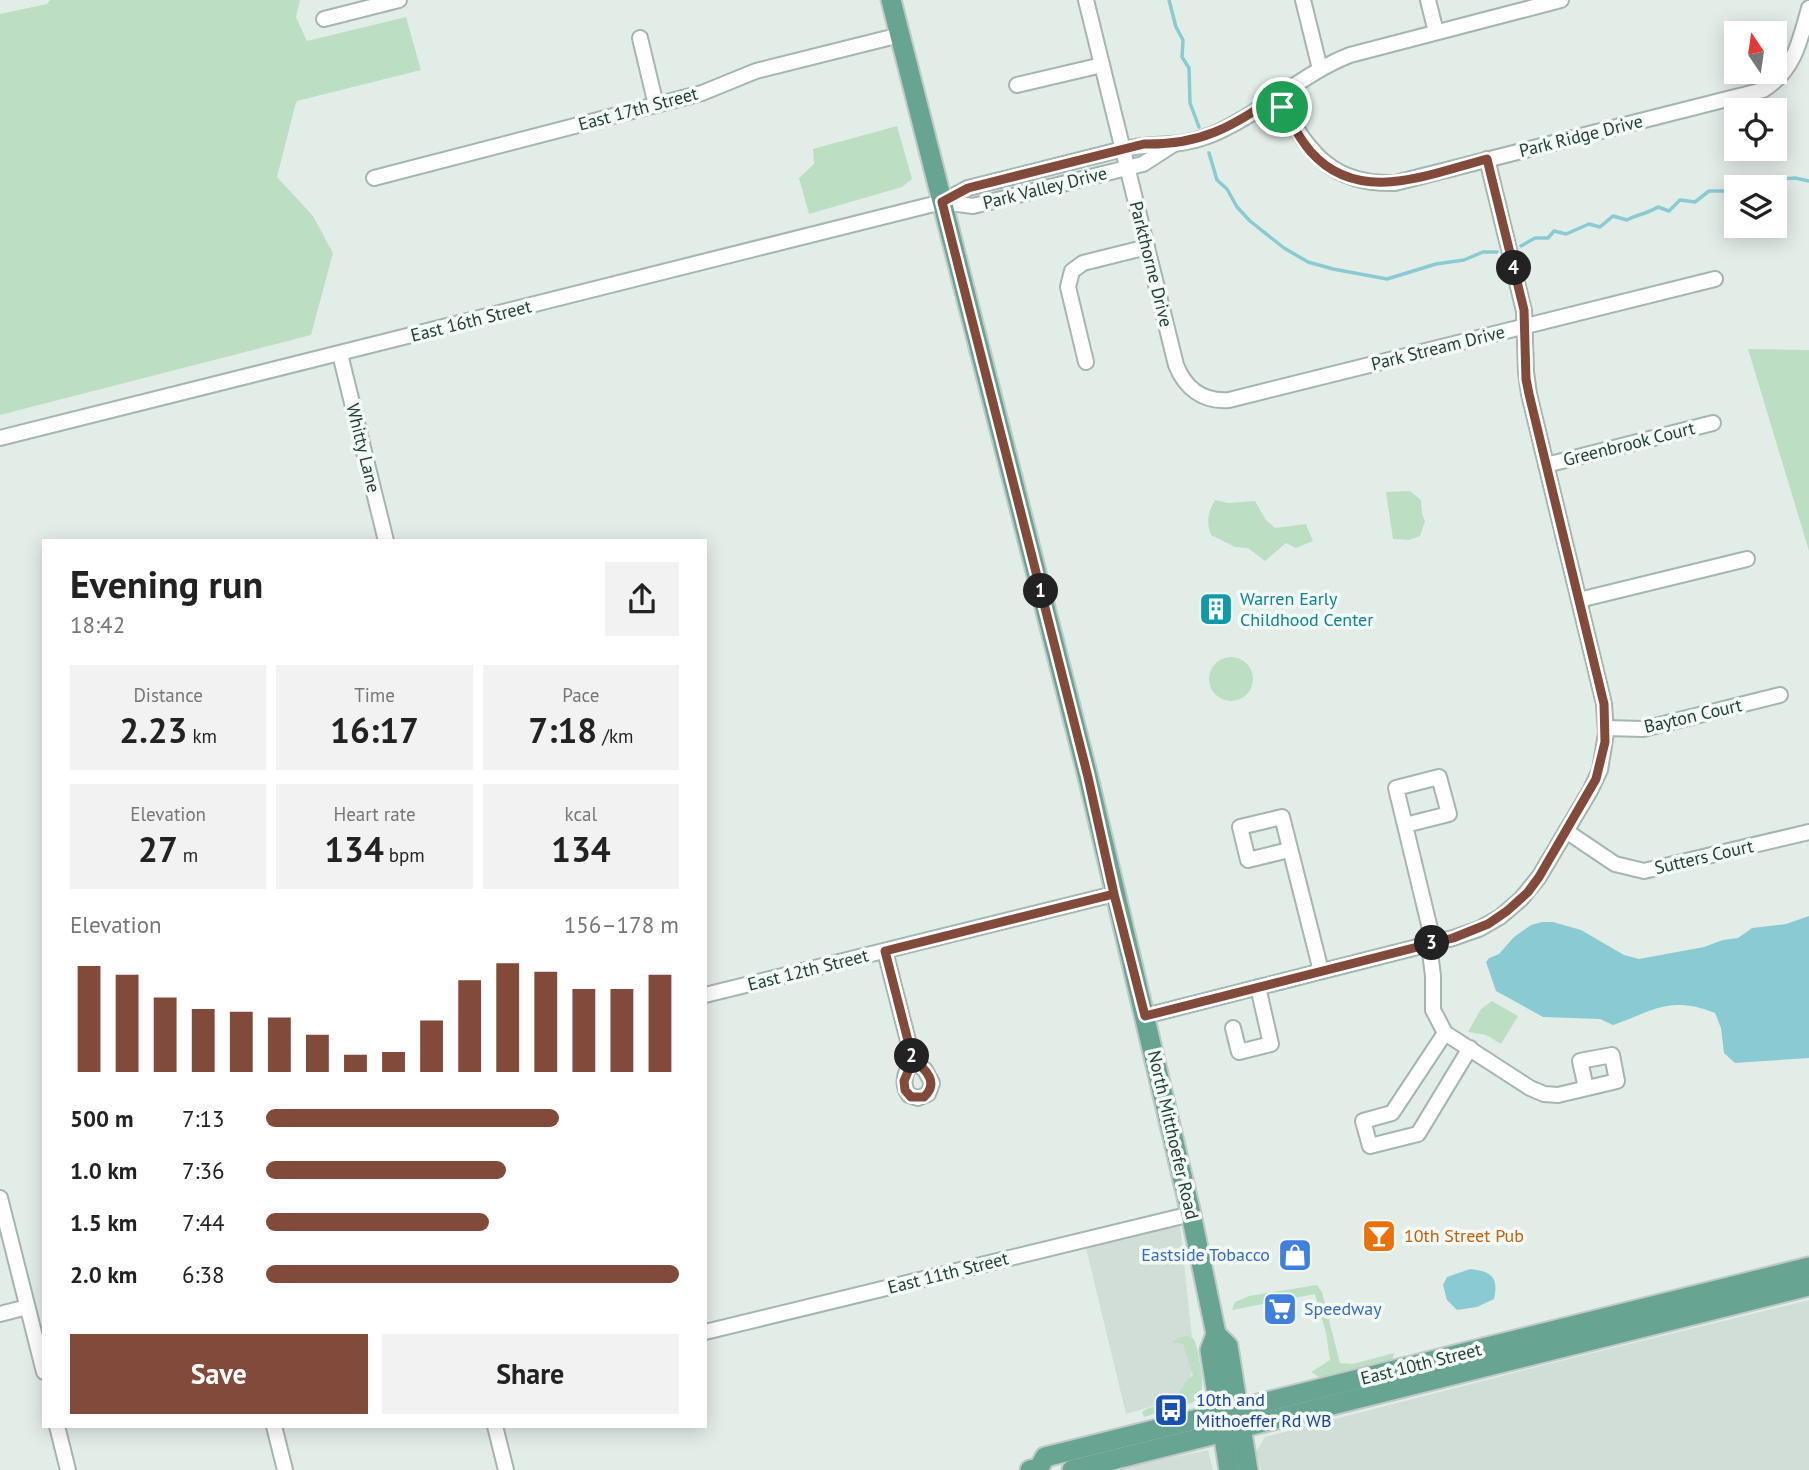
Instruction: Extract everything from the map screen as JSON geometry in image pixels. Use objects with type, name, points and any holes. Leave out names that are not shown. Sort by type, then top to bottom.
[{"type":"main road","name":"North Mitthoefer Road","points":[[891,0],[1085,763],[1191,1214],[1216,1334],[1228,1346],[1231,1421],[1229,1470]]},
{"type":"main road","name":"East 10th Street","points":[[1072,1470],[1231,1421],[1809,1267]]},
{"type":"main road","name":"East 10th Street","points":[[1037,1469],[1045,1457],[1231,1421],[1809,1286]]},
{"type":"main road","name":"North Mitthoefer Road","points":[[1231,1421],[1248,1470]]},
{"type":"street","points":[[324,19],[399,0]]},
{"type":"street","name":"Parkthorne Drive","points":[[1086,0],[1177,365]]},
{"type":"street","points":[[1303,0],[1320,69]]},
{"type":"street","points":[[1428,0],[1436,32]]},
{"type":"street","name":"Park Valley Drive","points":[[942,202],[968,188],[1123,149],[1144,144],[1174,144],[1206,136],[1228,127],[1320,69],[1357,53],[1556,1]]},
{"type":"street","name":"Park Ridge Drive","points":[[1276,97],[1312,153],[1331,169],[1362,181],[1395,183],[1758,91],[1775,81],[1791,63],[1809,8]]},
{"type":"street","name":"East 17th Street","points":[[374,178],[702,93],[756,71],[900,35]]},
{"type":"street","points":[[640,38],[656,105]]},
{"type":"street","points":[[1017,85],[1102,65]]},
{"type":"street","name":"Park Valley Drive","points":[[942,202],[973,206],[1127,168],[1143,164],[1174,144]]},
{"type":"street","points":[[1145,1016],[1430,944],[1479,929],[1507,911],[1537,880],[1596,779],[1604,751],[1604,704],[1527,385],[1523,304],[1487,159]]},
{"type":"street","name":"East 16th Street","points":[[0,438],[942,202]]},
{"type":"street","points":[[1086,362],[1068,287],[1070,275],[1083,263],[1147,247]]},
{"type":"street","name":"Park Stream Drive","points":[[1177,365],[1182,379],[1200,395],[1214,400],[1228,400],[1715,279]]},
{"type":"street","name":"Whitty Lane","points":[[340,354],[386,539]]},
{"type":"street","name":"Greenbrook Court","points":[[1546,464],[1713,423]]},
{"type":"street","points":[[1579,600],[1746,559]]},
{"type":"street","name":"Bayton Court","points":[[1606,728],[1643,729],[1780,695]]},
{"type":"street","points":[[1405,825],[1430,930],[1433,1010],[1445,1033],[1537,1092],[1559,1095],[1586,1088]]},
{"type":"street","name":"Sutters Court","points":[[1566,831],[1615,863],[1644,870],[1654,870],[1809,832]]},
{"type":"street","points":[[1289,850],[1321,971]]},
{"type":"street","name":"East 12th Street","points":[[707,995],[1114,894]]},
{"type":"street","points":[[885,951],[913,1060]]},
{"type":"street","points":[[1233,1028],[1239,1052],[1271,1044],[1258,987]]},
{"type":"street","points":[[1445,1033],[1392,1113],[1363,1121],[1370,1146],[1418,1134],[1470,1048]]},
{"type":"street","points":[[0,1198],[42,1364]]},
{"type":"street","name":"East 11th Street","points":[[707,1332],[1191,1214]]},
{"type":"street","points":[[0,1314],[27,1307]]},
{"type":"street","points":[[58,1428],[68,1470]]},
{"type":"street","points":[[274,1428],[285,1470]]},
{"type":"street","points":[[496,1428],[506,1470]]},
{"type":"shaded area","points":[[1180,1225],[1195,1366],[1180,1398],[1126,1414],[1086,1248]]},
{"type":"shaded area","points":[[1809,1300],[1809,1470],[1261,1470],[1256,1452],[1265,1437]]},
{"type":"shaded area","points":[[1208,1450],[1213,1470],[1112,1470]]},
{"type":"green space","points":[[50,0],[300,0],[296,17],[307,41],[406,17],[421,70],[297,101],[295,106],[277,177],[313,216],[333,253],[311,335],[0,415],[0,14],[47,4]]},
{"type":"green space","points":[[897,126],[912,179],[902,187],[809,214],[799,178],[814,164],[813,149]]},
{"type":"green space","points":[[1748,349],[1809,350],[1809,551]]},
{"type":"green space","points":[[1410,491],[1421,500],[1425,521],[1420,536],[1409,540],[1393,539],[1386,492]]},
{"type":"green space","points":[[1215,500],[1228,503],[1255,501],[1266,520],[1275,528],[1306,524],[1313,541],[1296,548],[1286,543],[1265,561],[1248,548],[1235,547],[1211,535],[1209,517]]},
{"type":"green space","points":[[1231,657],[1240,658],[1247,663],[1252,670],[1252,688],[1247,695],[1240,700],[1231,701],[1222,700],[1215,695],[1210,688],[1209,679],[1210,670],[1215,663],[1222,658]]},
{"type":"green space","points":[[1492,1001],[1518,1016],[1501,1044],[1486,1035],[1468,1032],[1481,1009]]},
{"type":"green space","points":[[1317,1285],[1322,1292],[1340,1363],[1353,1364],[1394,1353],[1392,1361],[1327,1376],[1319,1377],[1311,1372],[1330,1360],[1315,1294],[1232,1310],[1235,1302],[1249,1296]]},
{"type":"green space","points":[[1187,1336],[1193,1338],[1197,1347],[1202,1381],[1200,1394],[1197,1399],[1185,1405],[1144,1417],[1142,1412],[1145,1410],[1167,1404],[1174,1399],[1193,1375],[1183,1344],[1173,1342]]},
{"type":"water","points":[[1809,916],[1809,1058],[1735,1063],[1724,1053],[1721,1028],[1715,1013],[1686,1005],[1651,1010],[1613,1025],[1600,1019],[1543,1017],[1496,991],[1486,962],[1499,954],[1514,937],[1531,925],[1542,922],[1553,922],[1581,930],[1624,955],[1639,959],[1704,947],[1738,938],[1752,928],[1786,924]]},
{"type":"water","points":[[1470,1269],[1492,1276],[1495,1285],[1494,1299],[1477,1307],[1457,1310],[1447,1300],[1443,1285],[1447,1277]]},
{"type":"waterway","points":[[1169,0],[1176,27],[1183,40],[1182,57],[1189,68],[1190,103],[1199,127]]},
{"type":"waterway","points":[[1209,153],[1217,180],[1227,189],[1237,207],[1284,248],[1308,262],[1387,279],[1436,264],[1464,260],[1483,252],[1497,252]]},
{"type":"waterway","points":[[1521,246],[1535,238],[1548,238],[1554,231],[1566,234],[1589,224],[1600,227],[1613,216],[1627,220],[1658,207],[1669,211],[1680,200],[1695,202],[1709,191],[1725,191],[1735,179],[1751,184],[1795,178],[1809,181]]},
{"type":"place","name":"Warren Early Childhood Center","points":[[1216,609]]},
{"type":"place","name":"10th Street Pub","points":[[1379,1236]]},
{"type":"place","name":"Eastside Tobacco","points":[[1295,1255]]},
{"type":"place","name":"Speedway","points":[[1280,1309]]},
{"type":"place","name":"10th and Mithoeffer Rd WB","points":[[1171,1410]]},
{"type":"route","points":[[1282,107],[1276,97],[1228,127],[1206,136],[1174,144],[1144,144],[968,188],[942,202],[1098,817],[1114,894],[944,936],[885,951],[913,1060],[925,1070],[932,1083],[931,1090],[924,1097],[911,1097],[905,1090],[904,1081],[913,1060],[901,1013],[885,951],[1114,894],[1145,1016],[1453,938],[1479,929],[1507,911],[1528,892],[1596,779],[1605,742],[1604,704],[1529,394],[1526,379],[1524,310],[1487,159],[1395,183],[1362,181],[1331,169],[1312,153],[1282,107]]}]
